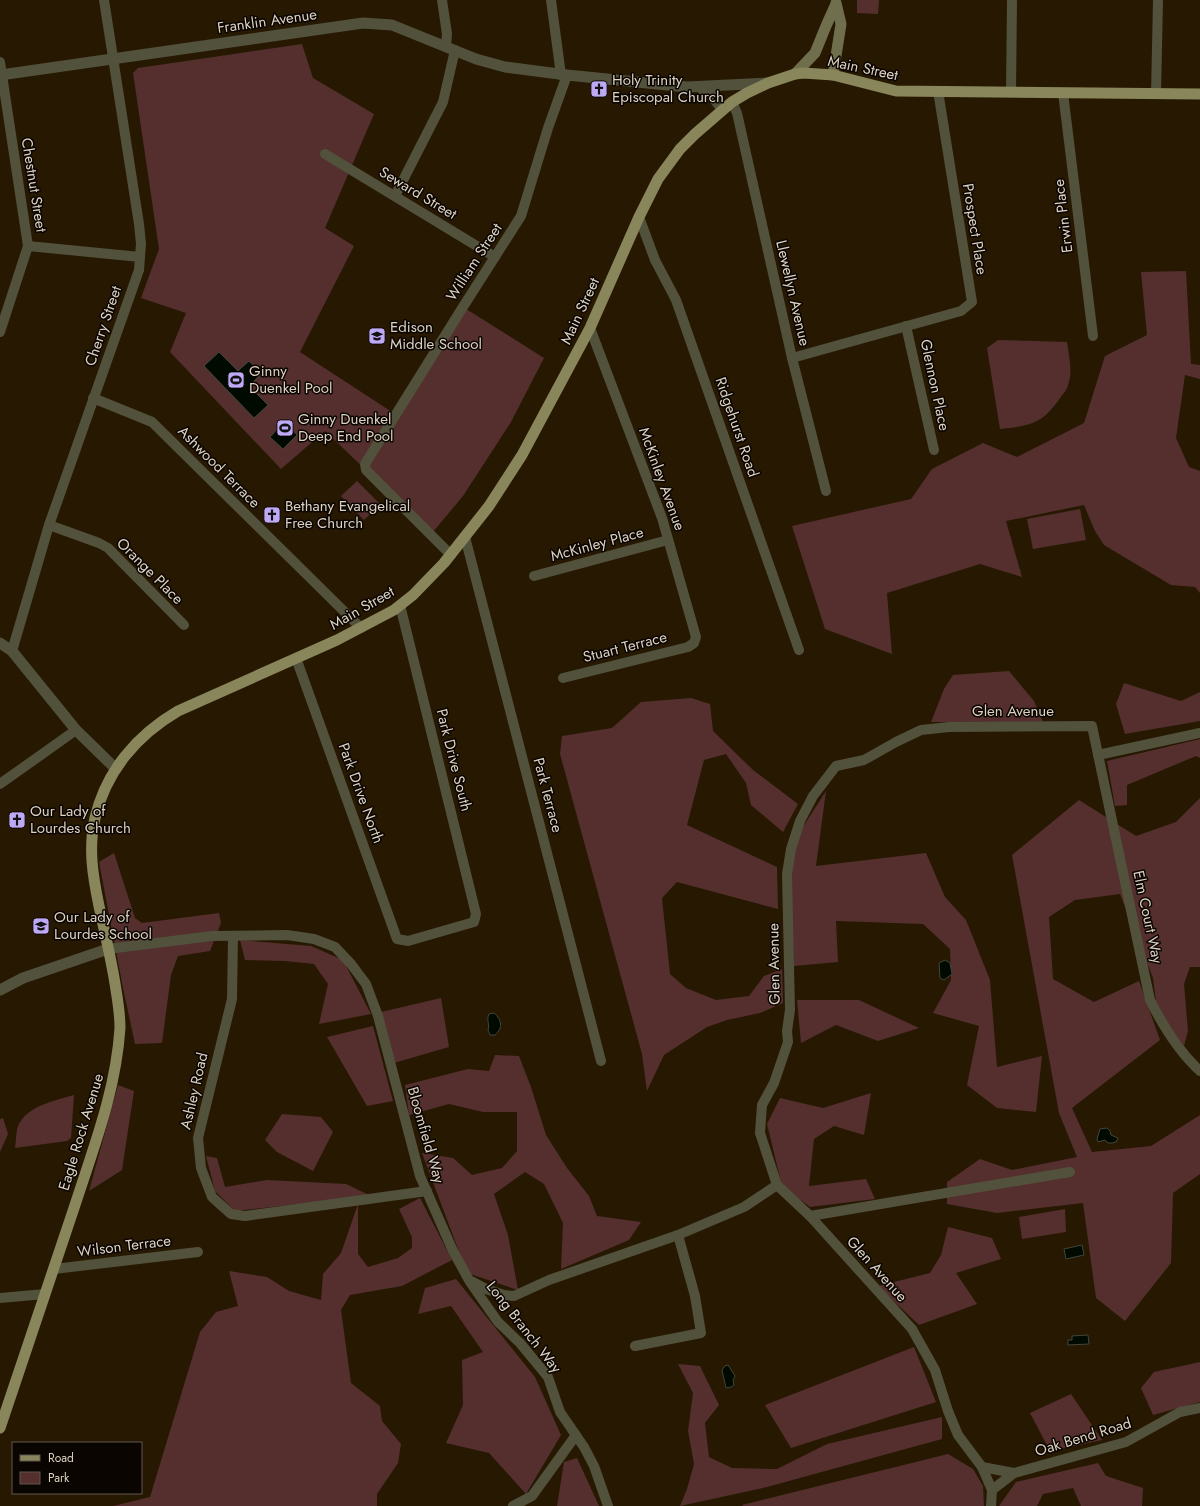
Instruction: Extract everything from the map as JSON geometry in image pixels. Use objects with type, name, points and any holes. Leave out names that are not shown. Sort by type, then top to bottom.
[{"type":"main road","points":[[795,74],[814,53],[836,3]]},
{"type":"main road","points":[[833,75],[841,24],[836,3]]},
{"type":"main road","name":"Main Street","points":[[116,768],[136,743],[166,718],[184,708],[361,628],[400,605],[412,595],[451,555],[489,506],[522,456],[590,328],[639,217],[658,179],[676,154],[695,134],[722,109],[732,102],[768,83],[795,74],[804,73],[833,75],[896,91],[1200,94]]},
{"type":"main road","name":"Eagle Rock Avenue","points":[[0,1428],[103,1120],[116,1065],[120,1027],[119,1005],[94,882],[91,851],[95,818],[102,796],[116,768]]},
{"type":"street","name":"Cherry Street","points":[[12,651],[49,525],[139,270],[142,244],[104,0]]},
{"type":"street","points":[[395,196],[443,102],[450,48],[442,0]]},
{"type":"street","name":"William Street","points":[[451,555],[366,470],[365,464],[521,216],[564,75],[551,0]]},
{"type":"street","points":[[1011,92],[1012,0]]},
{"type":"street","points":[[1156,94],[1158,0]]},
{"type":"street","name":"Franklin Avenue","points":[[1,75],[363,23],[392,25],[476,59],[505,67],[564,75],[700,87],[768,83]]},
{"type":"street","name":"Chestnut Street","points":[[0,62],[28,246],[0,332]]},
{"type":"street","points":[[700,87],[712,96],[722,109]]},
{"type":"street","name":"Prospect Place","points":[[906,326],[961,311],[972,302],[938,91]]},
{"type":"street","name":"Erwin Place","points":[[1063,92],[1093,336]]},
{"type":"street","name":"Llewellyn Avenue","points":[[732,102],[737,113],[792,358],[826,491]]},
{"type":"street","name":"Seward Street","points":[[325,154],[495,257]]},
{"type":"street","name":"Ridgehurst Road","points":[[639,217],[655,260],[676,300],[799,650]]},
{"type":"street","points":[[28,246],[140,257]]},
{"type":"street","points":[[792,358],[906,326]]},
{"type":"street","name":"Glennon Place","points":[[906,326],[934,450]]},
{"type":"street","name":"McKinley Avenue","points":[[590,328],[662,518],[696,637],[694,643]]},
{"type":"street","name":"Ashwood Terrace","points":[[93,398],[152,422],[361,628]]},
{"type":"street","name":"Orange Place","points":[[49,525],[108,548],[184,625]]},
{"type":"street","name":"Park Terrace","points":[[465,537],[601,1061]]},
{"type":"street","name":"McKinley Place","points":[[534,576],[668,540]]},
{"type":"street","name":"Park Drive South","points":[[397,938],[408,941],[474,922],[476,914],[400,605]]},
{"type":"street","points":[[0,643],[12,651],[76,730],[116,768]]},
{"type":"street","name":"Stuart Terrace","points":[[563,678],[688,647],[694,643]]},
{"type":"street","name":"Park Drive North","points":[[296,658],[397,938]]},
{"type":"street","name":"Glen Avenue","points":[[992,1490],[982,1467],[958,1435],[948,1411],[935,1370],[912,1329],[810,1216],[776,1185],[760,1133],[762,1105],[774,1083],[788,1042],[787,1031],[790,1010],[787,874],[792,846],[800,821],[813,796],[836,766],[864,760],[921,730],[949,727],[1092,726],[1098,755]]},
{"type":"street","points":[[0,784],[76,730]]},
{"type":"street","points":[[1098,755],[1200,733]]},
{"type":"street","name":"Elm Court Way","points":[[1098,755],[1150,1000],[1164,1027],[1188,1060],[1200,1071]]},
{"type":"street","name":"Bloomfield Way","points":[[108,949],[212,936],[287,935],[314,939],[335,947],[351,964],[366,984],[378,1016],[420,1176],[452,1251],[469,1280]]},
{"type":"street","name":"Ashley Road","points":[[233,936],[232,999],[198,1138],[201,1168],[212,1197],[231,1214],[245,1216],[427,1191]]},
{"type":"street","points":[[0,990],[22,978],[108,949]]},
{"type":"street","points":[[810,1216],[1070,1172]]},
{"type":"street","points":[[469,1280],[486,1289],[504,1295],[514,1296],[549,1280],[678,1235],[744,1207],[776,1185]]},
{"type":"street","points":[[635,1346],[701,1333],[695,1296],[678,1235]]},
{"type":"street","name":"Wilson Terrace","points":[[54,1269],[198,1252]]},
{"type":"street","name":"Long Branch Way","points":[[469,1280],[498,1322],[520,1343],[548,1377],[560,1412],[584,1447],[594,1466],[608,1506]]},
{"type":"street","points":[[0,1298],[45,1294]]},
{"type":"street","name":"Oak Bend Road","points":[[992,1490],[1014,1473],[1126,1442],[1180,1412],[1200,1408]]},
{"type":"street","points":[[513,1506],[532,1496],[576,1436]]},
{"type":"street","points":[[982,1467],[1014,1473]]},
{"type":"street","points":[[991,1506],[992,1490]]},
{"type":"green space","points":[[857,0],[879,0],[878,14],[857,13]]},
{"type":"green space","points":[[302,44],[313,78],[374,114],[325,228],[354,246],[300,352],[395,414],[463,307],[544,358],[511,422],[463,496],[432,533],[325,431],[281,469],[170,352],[186,313],[141,298],[159,249],[133,73],[138,68]]},
{"type":"green space","points":[[1186,271],[1191,364],[1200,365],[1200,379],[1185,375],[1176,438],[1189,467],[1200,471],[1200,593],[1195,587],[1171,585],[1104,545],[1095,531],[1084,505],[1006,521],[1022,577],[980,564],[887,593],[892,654],[825,629],[792,526],[911,499],[932,469],[983,443],[1017,457],[1084,423],[1105,356],[1147,335],[1141,272]]},
{"type":"green space","points":[[998,340],[1067,342],[1070,358],[1070,369],[1069,380],[1065,392],[1048,413],[1027,425],[1000,429],[987,348]]},
{"type":"green space","points":[[357,481],[380,504],[364,520],[341,496]]},
{"type":"green space","points":[[1080,509],[1086,540],[1033,549],[1027,519]]},
{"type":"green space","points":[[1009,671],[1034,701],[1043,722],[931,722],[944,689],[953,675]]},
{"type":"green space","points":[[1124,683],[1181,701],[1200,692],[1200,721],[1125,734],[1116,704]]},
{"type":"green space","points":[[691,698],[710,704],[713,731],[753,770],[798,804],[783,832],[751,805],[746,783],[726,754],[704,760],[687,825],[777,867],[778,909],[677,882],[662,898],[670,974],[686,988],[716,1000],[749,996],[764,976],[782,969],[783,1003],[760,1013],[727,1020],[707,1027],[664,1055],[647,1091],[642,1054],[560,754],[562,736],[612,728],[641,702]]},
{"type":"green space","points":[[1200,739],[1200,758],[1196,756],[1127,785],[1127,805],[1115,806],[1107,761]]},
{"type":"green space","points":[[826,791],[816,866],[926,853],[945,897],[966,920],[990,980],[997,1067],[1042,1056],[1036,1112],[997,1108],[967,1085],[979,1026],[933,1013],[951,980],[950,949],[923,924],[836,921],[838,962],[794,966],[790,870],[799,833]]},
{"type":"green space","points":[[1200,798],[1200,967],[1190,967],[1184,984],[1188,1031],[1184,1046],[1157,1010],[1153,978],[1120,894],[1075,900],[1049,917],[1053,979],[1094,1002],[1139,981],[1160,1040],[1072,1108],[1092,1152],[1151,1146],[1200,1115],[1200,1174],[1173,1193],[1171,1263],[1125,1321],[1096,1298],[1083,1203],[997,1213],[947,1204],[947,1182],[980,1159],[1012,1170],[1077,1157],[1059,1113],[1012,855],[1079,800],[1136,836],[1176,822]]},
{"type":"green space","points":[[114,853],[135,918],[142,923],[219,913],[221,923],[210,951],[178,956],[171,975],[162,1043],[135,1044],[99,862]]},
{"type":"green space","points":[[240,940],[311,946],[343,960],[371,1014],[319,1024],[328,984],[314,964],[285,961],[245,960]]},
{"type":"green space","points":[[441,998],[449,1047],[394,1063],[381,1012]]},
{"type":"green space","points":[[797,1000],[859,1000],[919,1028],[878,1041],[836,1025],[801,1043]]},
{"type":"green space","points":[[373,1026],[393,1101],[367,1106],[327,1037]]},
{"type":"green space","points":[[495,1055],[519,1056],[531,1087],[546,1135],[567,1168],[589,1196],[597,1216],[641,1222],[629,1240],[561,1269],[563,1223],[544,1184],[525,1172],[494,1194],[508,1235],[518,1290],[467,1273],[422,1153],[453,1158],[472,1175],[502,1168],[517,1151],[517,1112],[483,1112],[449,1104],[409,1115],[405,1085],[468,1069],[489,1071]]},
{"type":"green space","points":[[118,1085],[134,1091],[122,1170],[89,1191]]},
{"type":"green space","points":[[871,1093],[864,1135],[834,1126],[814,1139],[809,1186],[866,1179],[875,1199],[810,1207],[782,1186],[767,1124],[780,1098],[823,1108]]},
{"type":"green space","points":[[74,1095],[71,1138],[67,1141],[15,1148],[17,1129],[26,1115],[49,1102]]},
{"type":"green space","points":[[282,1114],[321,1117],[333,1132],[313,1171],[277,1152],[265,1140]]},
{"type":"green space","points":[[3,1118],[8,1134],[0,1152],[0,1119]]},
{"type":"green space","points":[[206,1156],[217,1158],[225,1187],[267,1180],[346,1184],[371,1196],[235,1211],[215,1191]]},
{"type":"green space","points":[[420,1198],[452,1260],[402,1286],[350,1295],[341,1310],[351,1383],[380,1406],[382,1421],[401,1444],[398,1463],[377,1494],[377,1506],[113,1506],[150,1497],[200,1332],[216,1312],[238,1306],[229,1271],[267,1277],[289,1291],[321,1300],[323,1274],[341,1253],[358,1204],[358,1254],[368,1267],[398,1258],[412,1248],[412,1237],[399,1209]]},
{"type":"green space","points":[[1065,1209],[1066,1232],[1022,1239],[1019,1217]]},
{"type":"green space","points":[[948,1227],[992,1238],[1001,1259],[956,1273],[977,1304],[919,1325],[878,1286],[930,1273],[941,1255]]},
{"type":"green space","points":[[456,1279],[535,1377],[561,1435],[526,1494],[489,1453],[446,1443],[463,1405],[462,1360],[483,1352],[451,1306],[418,1314],[425,1288]]},
{"type":"green space","points":[[914,1347],[936,1402],[791,1448],[765,1405]]},
{"type":"green space","points":[[1200,1362],[1200,1402],[1153,1415],[1141,1388],[1154,1372]]},
{"type":"green space","points":[[678,1364],[700,1366],[719,1405],[705,1423],[709,1457],[732,1468],[777,1469],[827,1444],[942,1417],[942,1439],[767,1487],[680,1506],[687,1489],[694,1464],[688,1431],[693,1393]]},
{"type":"green space","points":[[1071,1394],[1102,1440],[1050,1451],[1030,1413]]},
{"type":"green space","points":[[948,1454],[973,1469],[983,1486],[984,1506],[742,1505]]},
{"type":"green space","points":[[577,1458],[599,1506],[557,1506],[564,1462]]},
{"type":"green space","points":[[1098,1463],[1106,1476],[1143,1488],[1142,1506],[1081,1506],[1073,1488],[1043,1494],[1037,1506],[999,1506],[1016,1482]]},
{"type":"shaded area","name":"Ginny Duenkel Pool","points":[[219,352],[238,371],[249,361],[261,374],[249,386],[268,405],[254,418],[204,366]]},
{"type":"shaded area","name":"Ginny Duenkel Deep End Pool","points":[[285,421],[297,435],[283,449],[270,437]]},
{"type":"shaded area","points":[[945,960],[950,963],[952,974],[944,980],[940,978],[939,963]]},
{"type":"shaded area","points":[[494,1013],[499,1018],[500,1027],[495,1035],[490,1035],[488,1030],[488,1016],[489,1014]]},
{"type":"shaded area","points":[[1107,1128],[1111,1135],[1118,1138],[1116,1142],[1108,1143],[1105,1140],[1098,1142],[1097,1139],[1100,1129]]},
{"type":"shaded area","points":[[1082,1245],[1084,1255],[1066,1259],[1064,1249]]},
{"type":"shaded area","points":[[1088,1335],[1089,1344],[1068,1345],[1068,1340],[1072,1340],[1072,1336]]},
{"type":"shaded area","points":[[728,1365],[735,1376],[733,1380],[734,1385],[726,1388],[722,1370]]},
{"type":"place","name":"Holy Trinity Episcopal Church","points":[[599,89]]},
{"type":"place","name":"Edison Middle School","points":[[377,336]]},
{"type":"place","name":"Ginny Duenkel Pool","points":[[236,380]]},
{"type":"place","name":"Ginny Duenkel Deep End Pool","points":[[285,428]]},
{"type":"place","name":"Bethany Evangelical Free Church","points":[[272,515]]},
{"type":"place","name":"Our Lady of Lourdes Church","points":[[17,820]]},
{"type":"place","name":"Our Lady of Lourdes School","points":[[41,926]]}]
